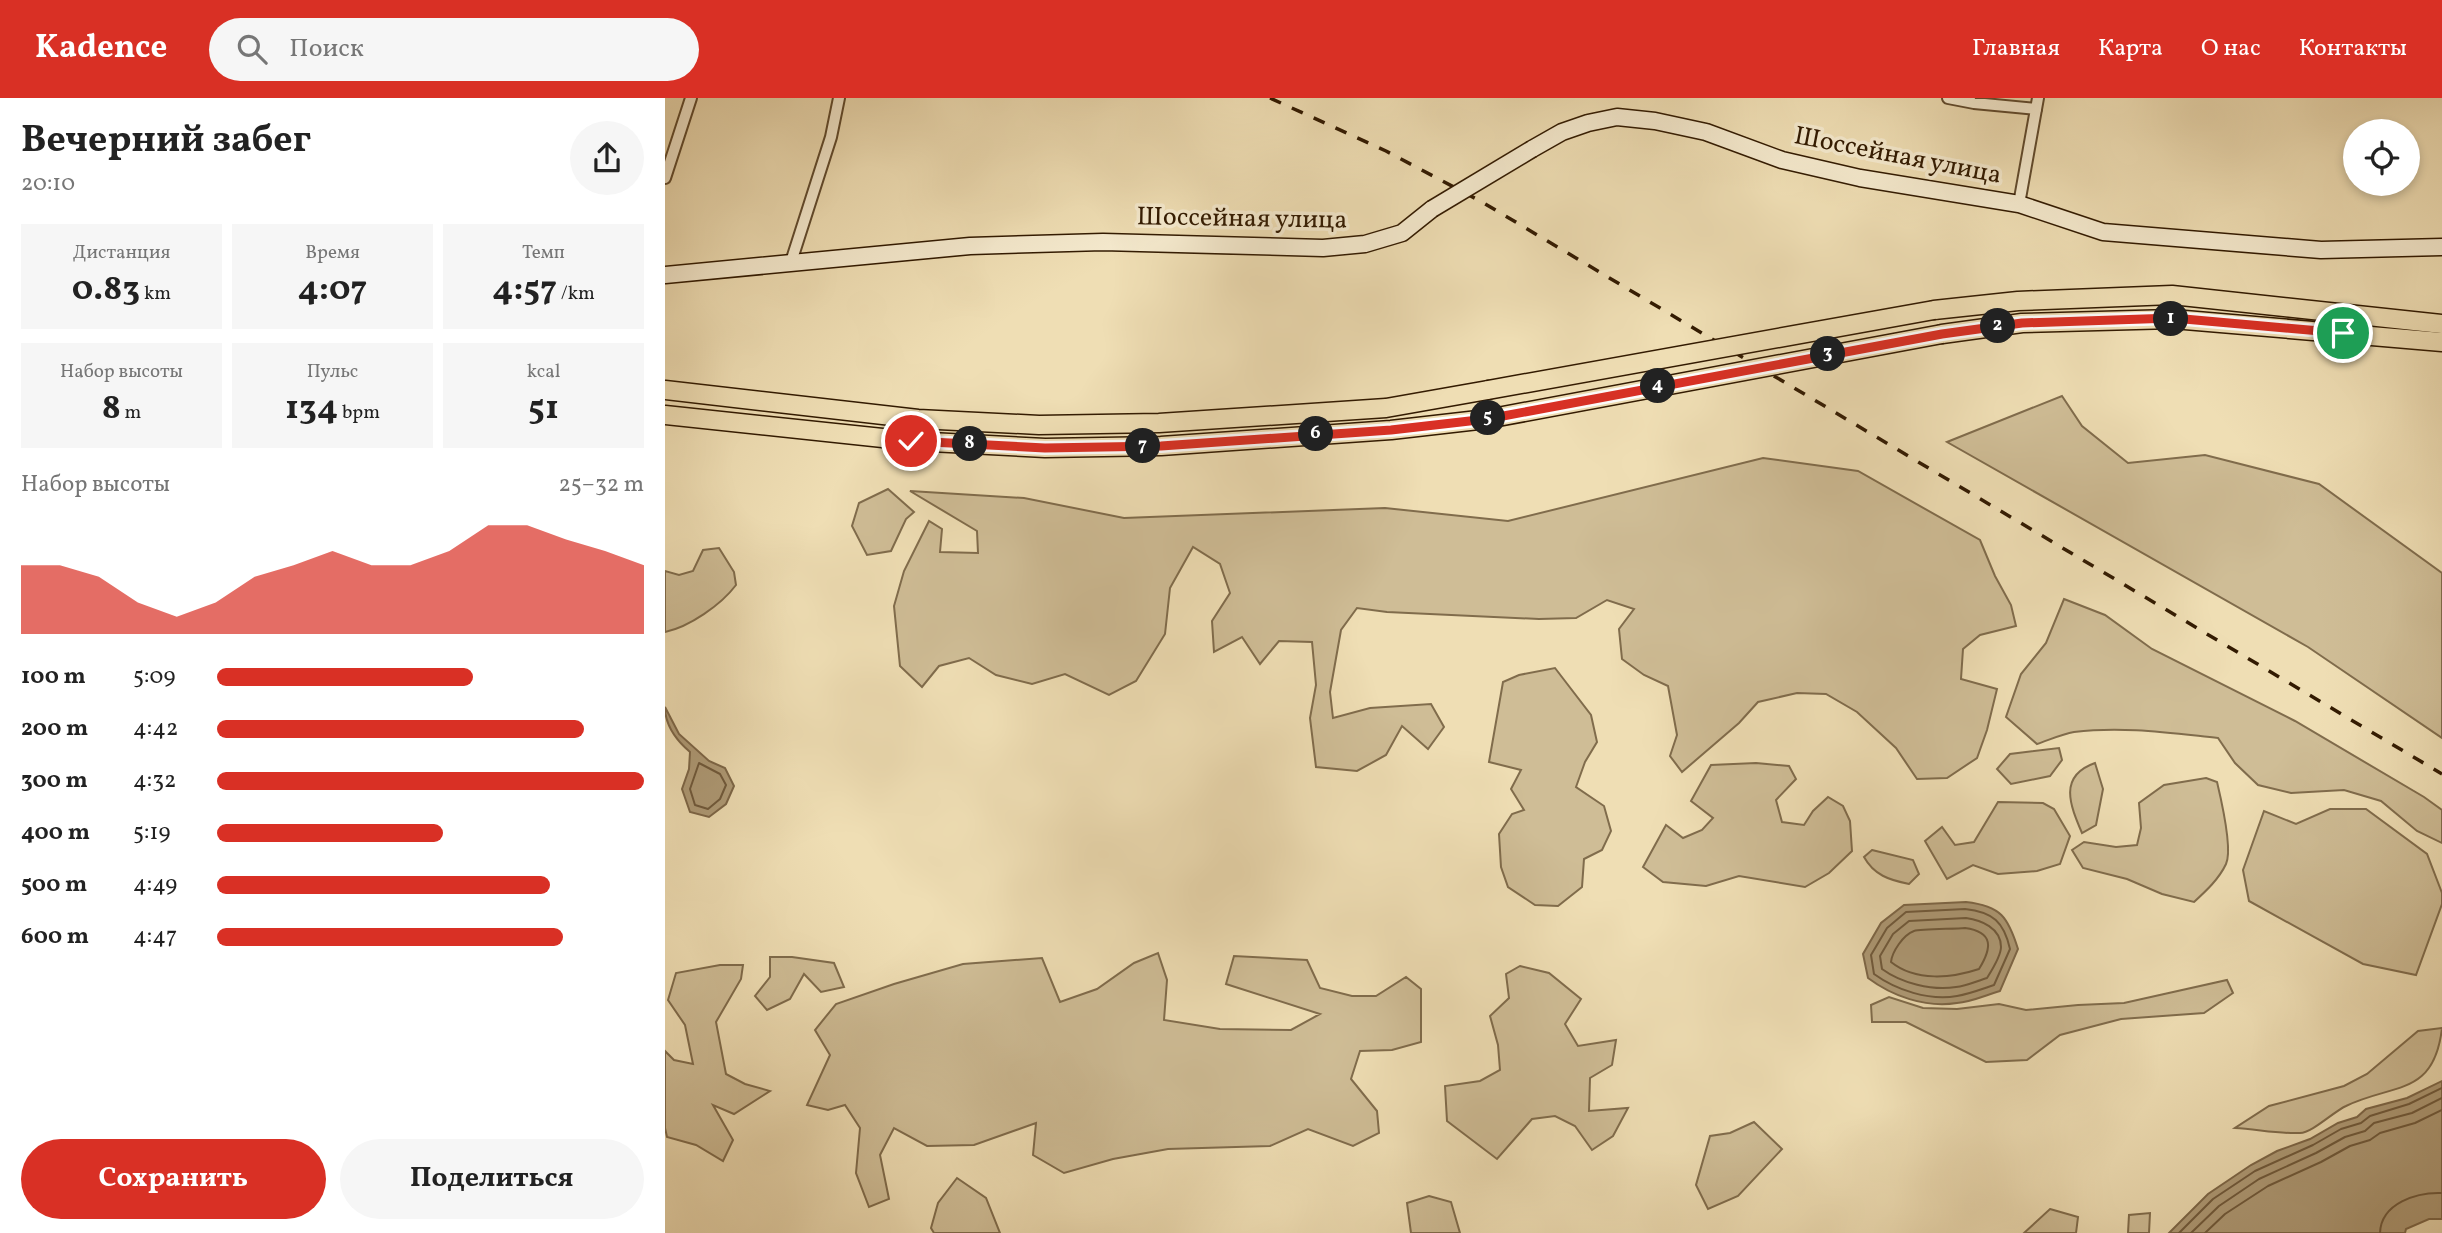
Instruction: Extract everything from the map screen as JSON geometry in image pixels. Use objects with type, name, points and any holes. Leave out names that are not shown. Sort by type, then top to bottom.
[{"type":"main road","name":"Шоссейная улица","points":[[665,275],[970,246],[1103,242],[1323,248],[1365,244],[1402,233],[1433,209],[1562,132],[1617,117],[1655,121],[1706,132],[1782,160],[1847,175],[2019,204],[2103,232],[2321,250],[2442,247]]},
{"type":"main road","points":[[665,390],[918,419],[1039,425],[1159,423],[1385,408],[1934,310],[2018,301],[2172,295],[2442,324]]},
{"type":"main road","points":[[665,415],[911,441],[1045,448],[1161,446],[1391,430],[1487,419],[1942,334],[2022,323],[2173,318],[2442,342]]},
{"type":"street","points":[[665,178],[691,98]]},
{"type":"street","points":[[791,262],[831,137],[839,98]]},
{"type":"street","points":[[1948,98],[1974,103],[2037,104],[2019,204]]},
{"type":"shaded area","points":[[2062,396],[2082,426],[2128,463],[2205,455],[2319,484],[2442,573],[2442,738],[2308,647],[1947,442]]},
{"type":"shaded area","points":[[1763,458],[1858,471],[1980,540],[2011,605],[2016,626],[1980,635],[1963,649],[1961,679],[1997,689],[1977,758],[1947,778],[1917,779],[1896,748],[1857,712],[1826,694],[1797,693],[1758,702],[1739,723],[1682,772],[1670,756],[1677,735],[1668,686],[1644,675],[1622,659],[1619,629],[1634,609],[1607,600],[1576,618],[1539,619],[1387,612],[1357,608],[1341,630],[1330,692],[1333,718],[1370,708],[1431,704],[1444,727],[1428,749],[1402,726],[1386,755],[1357,771],[1316,767],[1310,718],[1316,685],[1312,642],[1279,641],[1260,664],[1242,637],[1214,652],[1212,621],[1230,593],[1220,564],[1193,547],[1170,588],[1165,634],[1136,681],[1109,695],[1065,674],[1032,684],[996,675],[969,658],[939,666],[922,687],[900,666],[894,606],[904,571],[929,521],[942,529],[940,552],[978,553],[977,531],[910,491],[1024,498],[1124,518],[1385,508],[1508,521]]},
{"type":"shaded area","points":[[888,489],[914,512],[906,519],[891,551],[867,555],[852,526],[859,503]]},
{"type":"shaded area","points":[[719,548],[734,572],[736,585],[704,614],[665,632],[665,571],[679,575],[693,571],[703,550]]},
{"type":"shaded area","points":[[2064,599],[2105,615],[2152,649],[2295,721],[2424,797],[2442,810],[2442,843],[2417,831],[2381,801],[2344,790],[2291,793],[2258,785],[2235,763],[2218,738],[2110,730],[2074,732],[2037,744],[2006,717],[2021,674],[2046,643]]},
{"type":"shaded area","points":[[1555,668],[1591,715],[1597,742],[1585,762],[1576,787],[1604,806],[1611,831],[1602,850],[1584,859],[1582,887],[1558,906],[1535,905],[1508,887],[1501,867],[1499,834],[1512,814],[1524,810],[1511,789],[1521,770],[1489,762],[1503,682],[1519,675]]},
{"type":"shaded area","points":[[2059,748],[2062,760],[2050,776],[2011,784],[1997,769],[2010,754]]},
{"type":"shaded area","points":[[1756,763],[1789,766],[1796,779],[1776,800],[1782,822],[1804,825],[1813,811],[1828,797],[1843,806],[1850,821],[1852,851],[1829,873],[1805,887],[1739,876],[1706,886],[1663,882],[1643,867],[1666,825],[1683,838],[1702,830],[1713,818],[1691,801],[1711,765]]},
{"type":"shaded area","points":[[2095,763],[2103,789],[2096,825],[2082,833],[2071,802],[2071,783],[2083,769]]},
{"type":"shaded area","points":[[2206,778],[2217,782],[2226,824],[2228,857],[2220,875],[2194,902],[2162,894],[2127,879],[2083,868],[2072,850],[2084,842],[2116,847],[2137,845],[2141,828],[2139,803],[2164,785]]},
{"type":"shaded area","points":[[1998,802],[2043,803],[2054,809],[2070,836],[2060,864],[2037,871],[1998,874],[1973,865],[1947,879],[1925,841],[1942,827],[1955,845],[1974,842]]},
{"type":"shaded area","points":[[2330,809],[2366,809],[2427,854],[2442,893],[2442,904],[2416,975],[2363,964],[2249,901],[2243,870],[2264,811],[2296,824]]},
{"type":"shaded area","points":[[1872,850],[1913,860],[1919,874],[1909,884],[1883,876],[1872,868],[1864,857]]},
{"type":"shaded area","points":[[1158,953],[1167,980],[1164,1020],[1220,1029],[1291,1030],[1320,1014],[1226,984],[1234,956],[1307,960],[1320,988],[1352,996],[1376,996],[1406,977],[1421,989],[1421,1042],[1392,1050],[1360,1051],[1351,1079],[1377,1111],[1379,1133],[1353,1146],[1308,1129],[1270,1146],[1168,1149],[1113,1159],[1064,1173],[1033,1155],[1036,1123],[974,1145],[927,1146],[894,1128],[880,1155],[889,1199],[869,1207],[856,1173],[860,1128],[845,1105],[828,1110],[807,1105],[830,1055],[815,1030],[836,1004],[963,964],[1042,958],[1060,1002],[1097,989],[1134,963]]},
{"type":"shaded area","points":[[770,957],[834,963],[844,987],[821,992],[804,974],[790,999],[767,1010],[755,996],[770,977]]},
{"type":"shaded area","points":[[720,965],[743,965],[741,979],[716,1022],[726,1074],[745,1084],[770,1091],[734,1114],[713,1105],[733,1140],[723,1161],[696,1145],[667,1137],[665,1128],[665,1051],[674,1060],[693,1064],[685,1025],[668,1000],[676,973]]},
{"type":"shaded area","points":[[1520,966],[1549,973],[1581,999],[1565,1024],[1578,1046],[1616,1040],[1612,1065],[1590,1078],[1589,1111],[1628,1108],[1613,1136],[1592,1150],[1575,1126],[1555,1116],[1532,1119],[1497,1159],[1447,1121],[1445,1086],[1480,1081],[1500,1070],[1498,1045],[1490,1016],[1509,998],[1506,974]]},
{"type":"shaded area","points":[[2227,980],[2233,993],[2204,1013],[2121,1019],[2060,1035],[2027,1060],[1986,1062],[1906,1022],[1872,1022],[1871,1005],[1889,997],[1923,1008],[1957,1009],[1999,1004],[2026,1010],[2124,1003]]},
{"type":"shaded area","points":[[2442,1028],[2438,1050],[2430,1066],[2421,1077],[2409,1084],[2346,1106],[2305,1132],[2284,1133],[2235,1128],[2269,1106],[2344,1086],[2367,1074],[2418,1031]]},
{"type":"shaded area","points":[[1754,1122],[1782,1149],[1738,1196],[1708,1209],[1696,1185],[1710,1136],[1730,1133]]},
{"type":"shaded area","points":[[957,1178],[986,1198],[1000,1233],[934,1233],[931,1228],[938,1203]]},
{"type":"shaded area","points":[[1429,1196],[1451,1202],[1460,1233],[1411,1233],[1407,1203]]},
{"type":"shaded area","points":[[2050,1209],[2078,1217],[2076,1233],[2024,1233]]},
{"type":"shaded area","points":[[2150,1213],[2149,1233],[2128,1233],[2129,1215]]},
{"type":"water","points":[[665,707],[679,734],[709,761],[725,768],[734,786],[726,804],[709,817],[690,812],[682,789],[689,769],[690,752],[672,732]]},
{"type":"water","points":[[1966,902],[1995,910],[2011,929],[2018,949],[2000,991],[1973,1000],[1933,1004],[1898,995],[1868,978],[1863,954],[1881,923],[1904,905]]},
{"type":"water","points":[[2442,1081],[2442,1219],[2429,1219],[2406,1229],[2405,1233],[2169,1233],[2208,1194],[2251,1165],[2277,1151],[2310,1139],[2338,1123],[2357,1117],[2366,1109],[2407,1098]]},
{"type":"railway","points":[[1270,98],[1386,151],[1482,202],[2442,774]]},
{"type":"route","points":[[911,441],[1045,448],[1161,446],[1391,430],[1487,419],[1942,334],[2022,323],[2173,318],[2343,333]]}]
